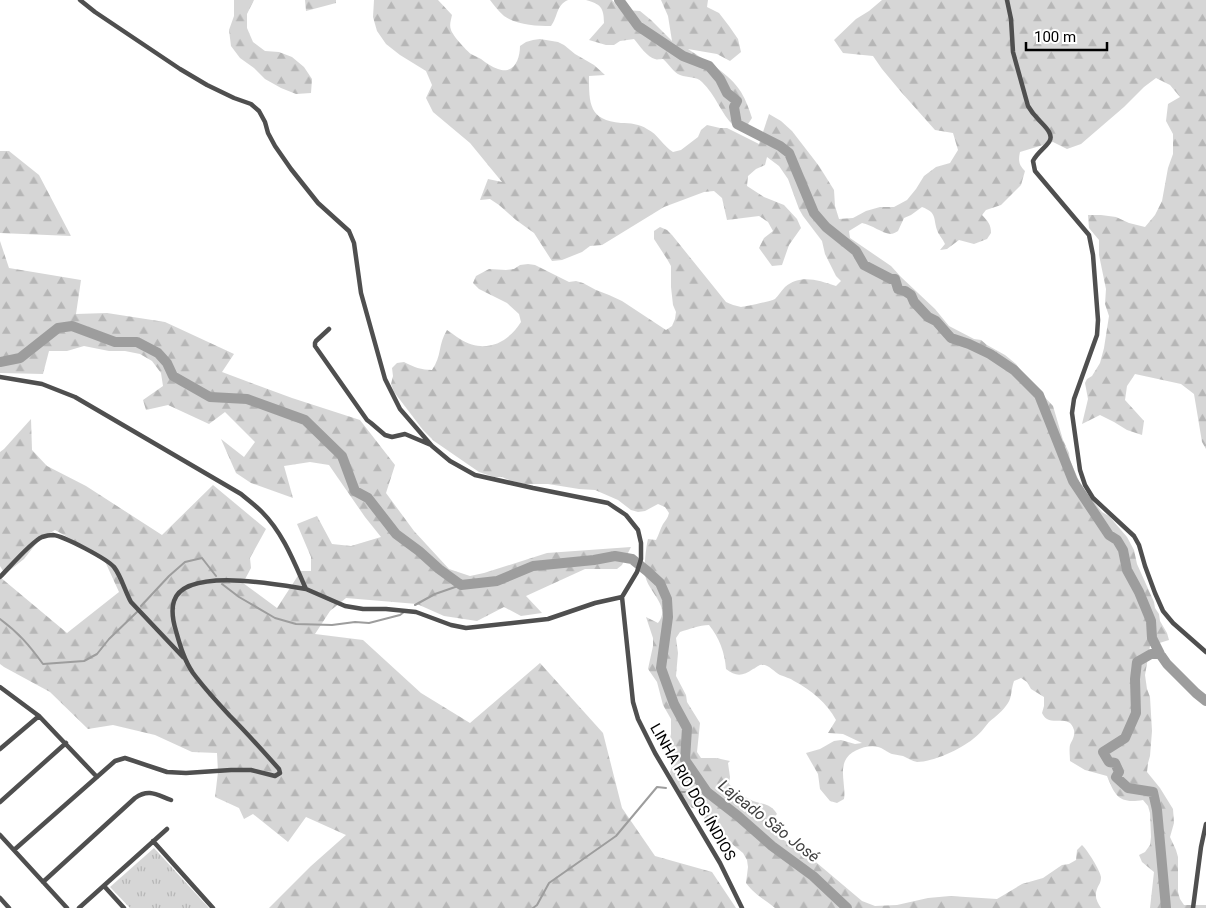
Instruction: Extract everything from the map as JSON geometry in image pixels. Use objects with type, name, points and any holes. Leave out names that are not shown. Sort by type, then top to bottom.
[{"type":"street","points":[[80,0],[180,69],[207,85],[251,104],[259,111],[274,146],[291,169],[318,203],[349,232],[354,243],[361,293],[385,380],[400,409],[432,446],[450,461],[475,475],[608,503],[626,516],[638,530],[641,543],[641,559],[637,572],[622,597],[595,603],[548,618],[466,628],[451,625],[416,612],[345,606],[306,589],[225,579],[199,583],[182,590],[174,600],[172,619],[184,658]]},
{"type":"street","points":[[1007,0],[1011,19],[1013,52],[1028,106],[1051,136],[1050,141],[1036,154],[1033,161],[1035,171],[1089,234],[1093,255],[1098,320],[1097,335],[1074,399],[1072,413],[1080,470],[1085,485],[1093,498],[1134,536],[1163,611],[1173,623],[1206,652]]},
{"type":"street","points":[[329,329],[314,343],[315,346],[367,420],[385,435],[405,434],[432,446]]},
{"type":"street","points":[[0,376],[42,384],[75,397],[241,494],[262,512],[280,534],[306,589]]},
{"type":"street","points":[[0,578],[33,543],[42,537],[51,535],[60,537],[103,557],[114,567],[131,602],[184,658],[209,693],[273,762],[280,773],[275,776],[251,770],[167,772],[125,758],[115,761],[14,850]]},
{"type":"street","name":"LINHA RIO DOS ÍNDIOS","points":[[622,597],[634,702],[638,719],[654,752],[720,863],[742,908]]},
{"type":"street","points":[[1,689],[40,716],[97,777]]},
{"type":"street","points":[[0,749],[40,716]]},
{"type":"street","points":[[0,802],[66,743]]},
{"type":"street","points":[[43,882],[141,793],[148,792],[171,800]]},
{"type":"street","points":[[1193,908],[1206,824]]},
{"type":"street","points":[[79,908],[167,829]]},
{"type":"street","points":[[0,835],[66,908]]},
{"type":"street","points":[[153,841],[213,908]]},
{"type":"street","points":[[104,886],[124,908]]},
{"type":"street","points":[[0,898],[9,908]]},
{"type":"green space","points":[[234,0],[254,0],[247,14],[247,28],[253,42],[265,51],[279,52],[292,57],[304,67],[312,79],[311,93],[296,94],[281,88],[265,79],[240,58],[231,46],[229,30],[234,16]]},
{"type":"green space","points":[[305,0],[336,0],[336,3],[306,11]]},
{"type":"green space","points":[[374,0],[438,0],[452,15],[450,28],[460,43],[471,54],[498,69],[508,70],[512,68],[519,56],[520,46],[526,42],[540,39],[564,45],[594,65],[605,75],[589,76],[591,102],[597,114],[610,121],[644,127],[673,152],[681,150],[698,137],[701,130],[707,125],[727,128],[759,144],[769,114],[781,121],[792,131],[819,166],[834,190],[835,206],[839,219],[853,218],[866,211],[880,207],[894,207],[907,200],[924,176],[936,167],[950,163],[958,150],[953,133],[935,130],[902,93],[873,56],[843,53],[834,40],[856,19],[882,0],[1206,0],[1206,449],[1202,442],[1194,394],[1181,384],[1135,374],[1127,386],[1125,400],[1144,421],[1142,435],[1127,430],[1100,415],[1082,424],[1088,399],[1085,383],[1100,363],[1109,316],[1105,304],[1106,289],[1099,255],[1099,240],[1089,228],[1088,215],[1116,217],[1145,227],[1155,215],[1162,201],[1168,168],[1173,154],[1173,134],[1166,121],[1168,104],[1180,97],[1170,85],[1156,78],[1081,144],[1067,149],[1053,142],[1020,152],[1021,167],[1025,171],[1021,185],[1001,205],[986,210],[982,215],[990,228],[991,233],[987,239],[974,244],[959,240],[947,249],[940,250],[945,244],[938,232],[934,216],[930,211],[922,207],[904,218],[898,231],[890,234],[862,223],[849,231],[850,238],[891,266],[935,309],[949,326],[974,339],[981,340],[1016,364],[1053,406],[1070,460],[1081,486],[1102,512],[1109,516],[1127,537],[1134,550],[1137,564],[1169,640],[1150,646],[1145,675],[1150,697],[1152,731],[1147,772],[1173,809],[1174,823],[1170,837],[1178,857],[1178,892],[1180,899],[1184,905],[1206,905],[1206,908],[1150,908],[1154,872],[1142,862],[1139,855],[1145,852],[1150,845],[1150,813],[1148,806],[1143,800],[1128,801],[1119,797],[1107,776],[1085,770],[1070,761],[1070,745],[1074,735],[1072,725],[1066,721],[1046,718],[1042,713],[1044,697],[1031,689],[1027,682],[1021,678],[1014,681],[1009,701],[1002,711],[975,737],[961,747],[946,754],[931,760],[917,762],[874,746],[854,751],[845,761],[843,770],[844,799],[837,803],[830,801],[820,789],[818,774],[806,753],[820,749],[834,741],[862,743],[843,734],[828,733],[836,720],[823,703],[806,688],[780,675],[768,666],[760,665],[740,675],[726,669],[719,640],[709,625],[702,626],[680,632],[676,638],[678,653],[676,676],[686,695],[687,702],[700,723],[697,752],[701,758],[716,758],[730,761],[728,763],[729,784],[746,798],[772,808],[777,814],[772,819],[771,826],[785,841],[798,847],[862,901],[875,906],[897,905],[928,898],[950,896],[997,899],[1022,884],[1043,878],[1062,865],[1076,860],[1077,850],[1082,845],[1101,877],[1096,894],[1101,908],[775,908],[749,887],[746,883],[747,860],[743,853],[721,835],[708,828],[703,822],[705,814],[700,809],[692,808],[687,803],[672,779],[670,772],[673,764],[668,750],[671,719],[663,705],[657,682],[648,669],[653,638],[646,617],[658,623],[662,617],[662,611],[661,605],[650,587],[645,574],[645,556],[648,539],[656,540],[669,513],[665,507],[658,504],[645,511],[638,512],[631,510],[618,500],[595,490],[548,484],[524,484],[479,472],[434,441],[423,430],[394,392],[391,384],[392,368],[397,363],[404,362],[418,368],[432,370],[447,330],[469,343],[486,346],[502,341],[515,330],[521,322],[519,314],[507,303],[479,289],[473,283],[476,276],[489,269],[506,270],[514,269],[520,265],[535,265],[569,282],[583,283],[622,301],[666,330],[672,326],[676,312],[673,305],[671,287],[671,266],[654,239],[654,231],[660,227],[672,235],[726,302],[735,306],[743,307],[773,300],[785,287],[803,279],[816,280],[836,286],[841,281],[836,276],[825,254],[822,241],[799,209],[788,179],[779,166],[767,157],[765,165],[756,169],[748,176],[747,186],[764,197],[784,205],[797,219],[801,228],[789,245],[782,265],[772,266],[759,248],[764,238],[773,231],[768,222],[759,216],[727,220],[722,198],[714,191],[704,192],[664,207],[602,245],[590,246],[582,252],[562,260],[552,261],[534,233],[490,199],[480,200],[488,179],[502,182],[470,143],[433,112],[426,98],[432,85],[426,71],[386,44],[377,31],[373,17]]},
{"type":"green space","points":[[490,0],[568,0],[559,8],[551,26],[539,26],[509,19]]},
{"type":"green space","points":[[586,0],[612,0],[618,7],[625,10],[640,11],[672,41],[668,16],[661,0],[708,0],[707,7],[719,13],[729,26],[738,39],[741,52],[730,61],[717,54],[688,49],[717,68],[736,85],[744,98],[752,118],[748,124],[734,126],[702,82],[678,74],[663,59],[652,58],[634,39],[620,41],[614,45],[606,45],[589,40],[604,23],[604,18],[600,7]]},
{"type":"green space","points":[[0,151],[9,151],[39,175],[71,236],[0,233]]},
{"type":"green space","points":[[0,241],[9,268],[81,280],[76,314],[107,313],[165,322],[234,354],[222,372],[292,398],[360,420],[395,465],[386,493],[414,531],[449,569],[470,576],[547,553],[631,547],[622,565],[617,569],[585,569],[526,596],[542,613],[521,616],[504,607],[477,621],[444,616],[417,604],[346,598],[330,611],[315,634],[363,640],[421,693],[470,723],[540,663],[603,733],[622,808],[655,856],[712,872],[736,908],[269,908],[311,866],[346,835],[306,817],[288,842],[253,814],[244,819],[239,808],[215,797],[218,772],[217,753],[192,752],[155,735],[113,725],[88,729],[50,692],[0,664],[0,577],[67,633],[119,592],[103,557],[55,530],[39,540],[24,559],[5,574],[0,566],[0,452],[31,419],[32,450],[47,466],[86,486],[162,535],[213,485],[266,529],[250,558],[251,568],[243,583],[277,608],[301,571],[311,571],[311,557],[297,524],[317,516],[332,544],[351,546],[381,537],[329,465],[310,462],[284,466],[293,498],[251,483],[236,473],[221,439],[244,457],[255,442],[225,412],[209,424],[168,405],[146,410],[143,400],[163,386],[161,373],[152,361],[140,354],[84,346],[67,351],[49,351],[43,374],[0,373]]},
{"type":"green space","points":[[154,848],[209,908],[130,908],[110,887]]},
{"type":"waterway","points":[[619,0],[638,26],[683,56],[709,66],[720,79],[727,93],[737,101],[734,107],[737,124],[780,146],[789,153],[814,213],[826,227],[856,251],[864,265],[891,279],[895,279],[898,289],[911,295],[914,302],[928,317],[936,321],[951,338],[990,354],[1014,370],[1039,395],[1073,481],[1109,535],[1117,540],[1123,550],[1127,570],[1151,621],[1152,638],[1160,654],[1167,664],[1206,701]]},
{"type":"waterway","name":"Lajeado São José","points":[[0,362],[20,358],[58,328],[72,326],[115,342],[137,342],[158,353],[167,363],[173,376],[210,397],[247,399],[305,420],[342,456],[355,491],[368,498],[396,534],[461,585],[497,581],[533,566],[615,556],[632,559],[660,583],[667,599],[668,617],[661,668],[674,704],[687,728],[685,760],[707,792],[772,846],[813,876],[847,908]]},
{"type":"waterway","points":[[141,606],[185,562],[202,558],[216,576]]},
{"type":"waterway","points":[[222,584],[239,597],[275,618],[296,624],[369,623],[400,615],[404,612]]},
{"type":"waterway","points":[[415,605],[435,594],[461,585]]},
{"type":"waterway","points":[[0,619],[13,629],[43,664],[84,661],[97,654],[109,639],[138,611]]},
{"type":"waterway","name":"Lajeado São José","points":[[1160,654],[1151,654],[1137,662],[1135,679],[1136,713],[1125,738],[1103,752],[1109,762],[1115,763],[1119,772],[1116,777],[1128,788],[1153,792],[1157,810],[1166,908]]},
{"type":"waterway","points":[[533,908],[537,905],[549,883],[616,836],[657,787],[666,788]]},
{"type":"waterway","points":[[681,792],[707,792]]}]
